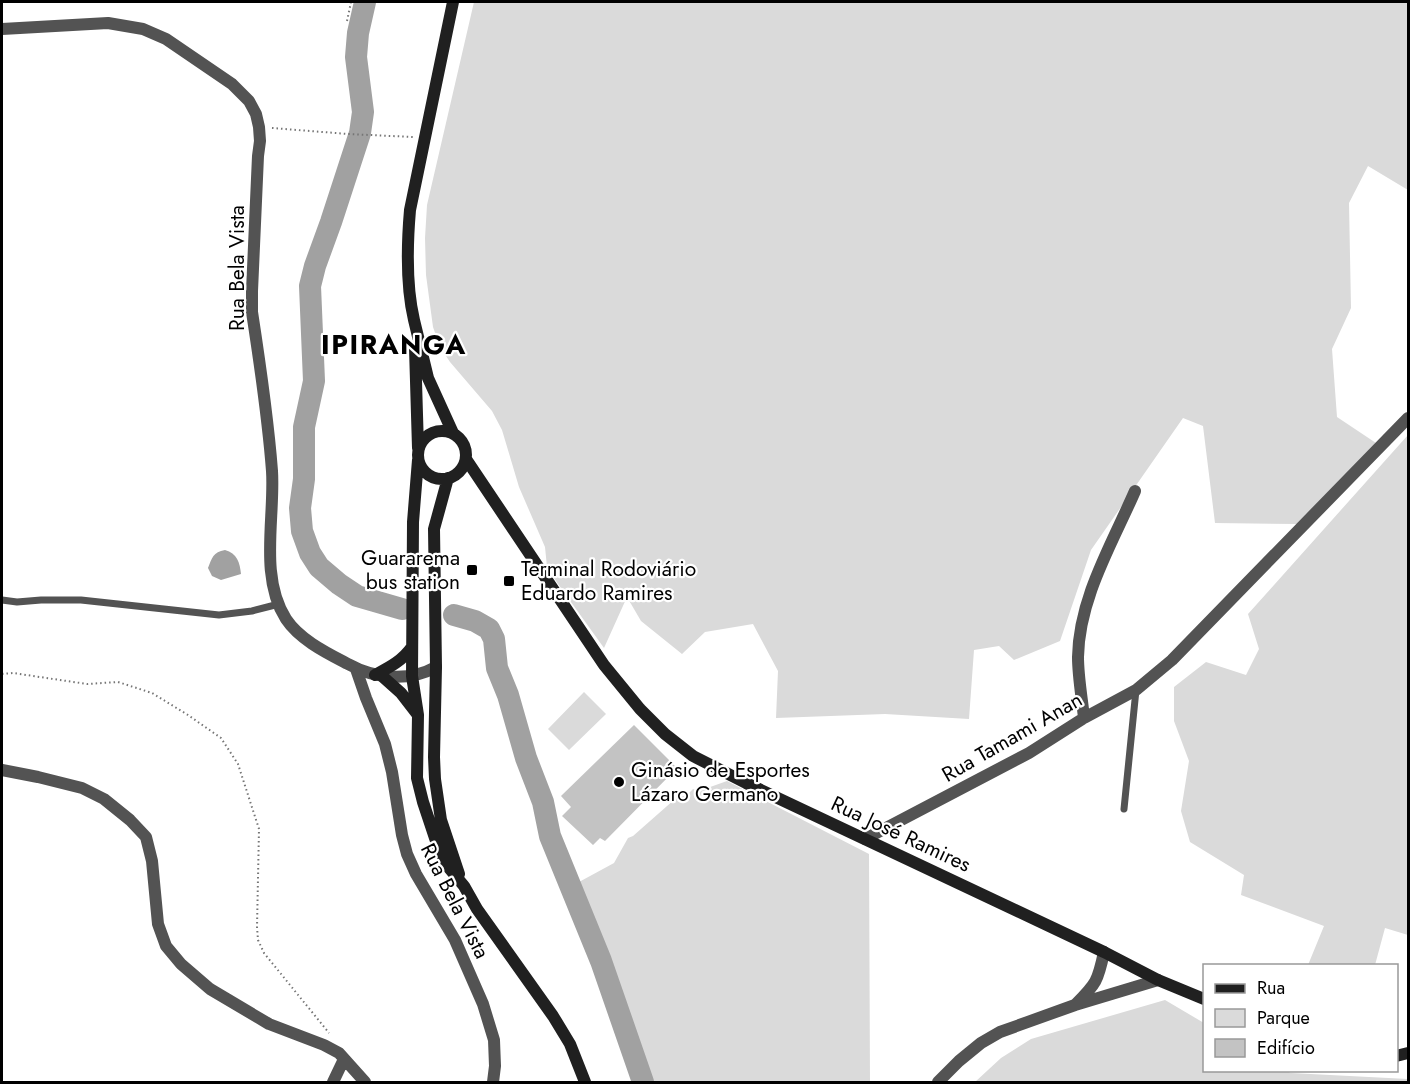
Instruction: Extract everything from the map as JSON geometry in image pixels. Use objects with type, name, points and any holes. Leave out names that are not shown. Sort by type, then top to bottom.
[{"type":"main road","points":[[453,2],[410,210],[409,271],[412,311],[428,378],[453,433],[464,446],[466,459],[460,470],[448,478],[438,479],[429,476],[423,470],[418,455],[422,441],[436,431],[445,430],[453,433]]},
{"type":"main road","points":[[414,320],[418,455],[413,522],[412,676],[418,715],[417,778],[439,850],[449,868],[464,886]]},
{"type":"main road","name":"Rua José Ramires","points":[[466,459],[604,665],[640,709],[665,734],[693,756],[1158,980],[1203,999]]},
{"type":"main road","points":[[448,478],[434,529],[436,667],[434,757],[441,820],[464,886],[477,909],[559,1025],[570,1044],[585,1083]]},
{"type":"main road","points":[[412,647],[405,657],[379,676],[400,693],[418,715]]},
{"type":"street","name":"Rua Bela Vista","points":[[2,29],[108,23],[143,30],[165,39],[232,84],[249,101],[256,114],[260,141],[252,312],[270,450],[272,474],[270,544],[273,581],[279,604],[287,620],[302,636],[356,669],[379,676],[412,676]]},
{"type":"street","name":"Rua Tamami Anan","points":[[865,839],[1029,753],[1084,718],[1136,690],[1172,660],[1408,418]]},
{"type":"street","points":[[1084,718],[1078,659],[1086,607],[1095,581],[1135,491]]},
{"type":"street","points":[[412,676],[428,672],[436,667]]},
{"type":"street","name":"Rua Bela Vista","points":[[356,669],[385,744],[407,854],[416,874],[455,940],[483,1004],[494,1040],[493,1083]]},
{"type":"street","points":[[2,770],[82,788],[104,799],[130,820],[146,837],[152,861],[158,924],[166,946],[181,964],[210,989],[269,1024],[324,1045],[341,1056],[365,1083]]},
{"type":"street","points":[[1075,1005],[1095,984],[1104,952]]},
{"type":"street","points":[[939,1083],[959,1061],[981,1043],[1000,1032],[1075,1005],[1158,980]]},
{"type":"street","points":[[333,1083],[341,1056]]},
{"type":"lane","points":[[2,600],[16,603],[41,600],[81,600],[219,615],[252,611],[279,604]]},
{"type":"lane","points":[[1124,809],[1136,690]]},
{"type":"path","points":[[347,21],[351,2]]},
{"type":"path","points":[[259,127],[425,137]]},
{"type":"path","points":[[2,675],[13,673],[87,684],[118,682],[152,693],[221,738],[238,764],[259,829],[258,940],[264,953],[331,1035]]},
{"type":"green space","points":[[474,2],[1408,2],[1408,190],[1368,166],[1349,203],[1351,308],[1332,349],[1337,417],[1376,443],[1297,524],[1215,523],[1203,426],[1183,418],[1091,550],[1060,641],[1014,660],[999,646],[974,650],[969,719],[885,714],[776,718],[778,671],[753,624],[705,632],[682,654],[641,621],[627,597],[604,648],[547,567],[545,547],[519,487],[502,430],[492,411],[450,362],[440,347],[433,327],[426,275],[427,205]]},
{"type":"green space","points":[[1408,435],[1408,935],[1385,928],[1375,964],[1308,964],[1324,926],[1241,895],[1244,875],[1190,842],[1181,811],[1189,761],[1174,721],[1174,687],[1206,662],[1246,675],[1259,649],[1248,614]]},
{"type":"green space","points":[[584,692],[606,714],[569,750],[548,729]]},
{"type":"green space","points":[[727,781],[869,854],[870,1082],[653,1082],[579,882],[614,863],[628,838],[675,799],[687,795],[693,789],[699,791]]},
{"type":"green space","points":[[1165,1000],[1203,1022],[1203,1072],[1288,1072],[1408,1079],[1408,1082],[975,1082],[1001,1058],[1031,1039]]},
{"type":"shaded area","points":[[225,550],[237,559],[241,574],[221,580],[212,576],[208,568],[215,554]]},
{"type":"building","name":"Ginásio de Esportes Lázaro Germano","points":[[634,725],[677,768],[605,841],[600,838],[593,845],[562,816],[571,807],[561,796]]},
{"type":"waterway","points":[[365,2],[358,33],[356,57],[363,112],[360,133],[310,286],[314,381],[304,427],[304,479],[300,508],[302,531],[310,553],[319,567],[357,596],[402,609]]},
{"type":"waterway","points":[[454,615],[475,621],[489,629],[494,639],[497,668],[543,802],[550,836],[601,961],[643,1082]]},
{"type":"place","name":"Guararema bus station","points":[[472,570]]},
{"type":"place","name":"Terminal Rodoviário Eduardo Ramires","points":[[509,581]]},
{"type":"place","name":"Ginásio de Esportes Lázaro Germano","points":[[619,782]]},
{"type":"district","name":"IPIRANGA","points":[[394,345]]}]
